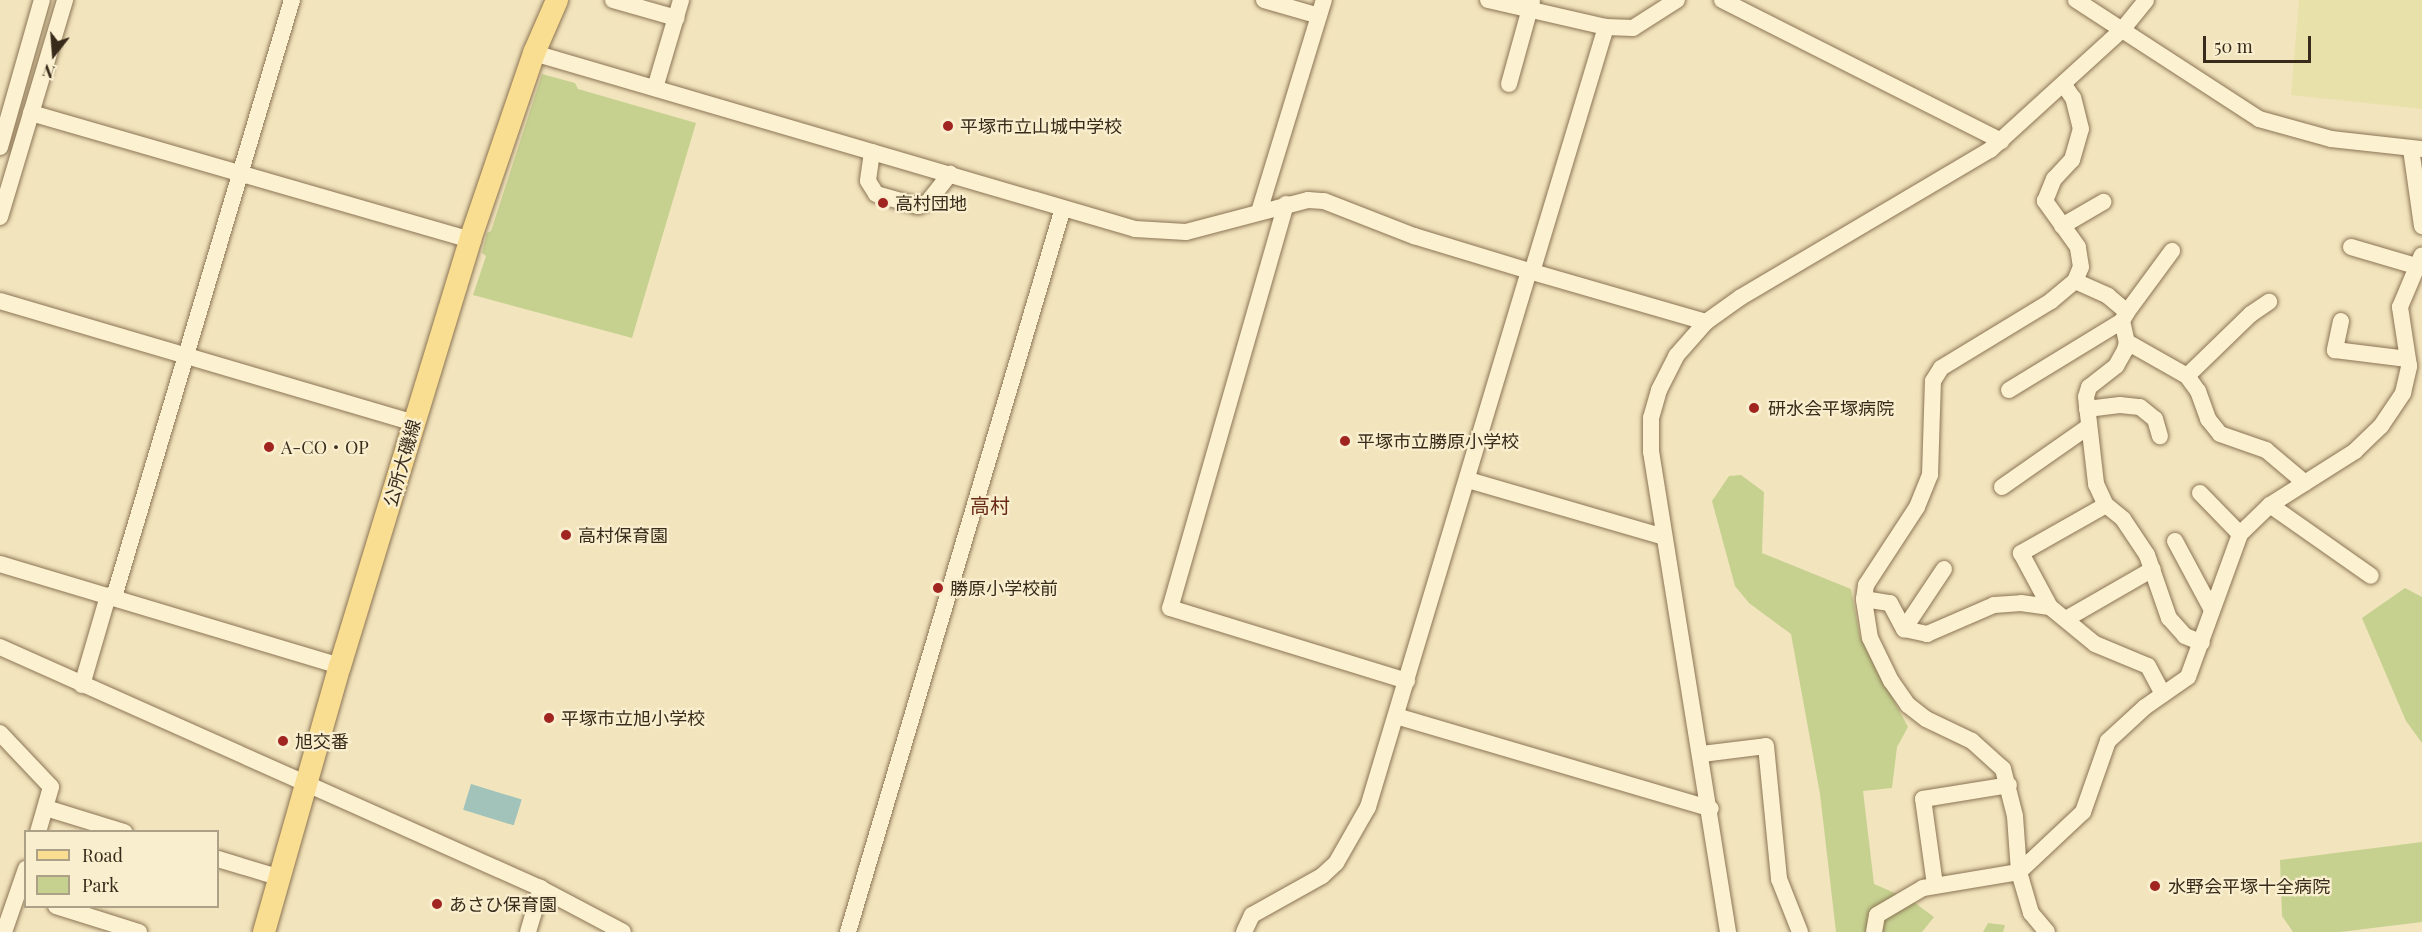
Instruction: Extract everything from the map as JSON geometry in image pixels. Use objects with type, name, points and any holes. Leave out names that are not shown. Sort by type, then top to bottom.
[{"type":"main road","name":"公所大磯線","points":[[264,932],[308,785],[340,666],[470,240],[534,53],[557,0]]},
{"type":"street","points":[[0,147],[8,89],[42,0]]},
{"type":"street","points":[[0,217],[65,0]]},
{"type":"street","points":[[82,685],[185,356],[292,0]]},
{"type":"street","points":[[613,0],[676,18]]},
{"type":"street","points":[[655,88],[681,0]]},
{"type":"street","points":[[1264,0],[1319,16]]},
{"type":"street","points":[[1259,212],[1324,0]]},
{"type":"street","points":[[1488,0],[1531,5],[1606,27],[1634,28],[1677,0]]},
{"type":"street","points":[[1722,0],[2001,141]]},
{"type":"street","points":[[2076,0],[2259,119],[2309,135],[2416,148],[2422,226]]},
{"type":"street","points":[[1728,932],[1711,809],[1651,452],[1651,418],[1659,390],[1676,356],[1706,322],[1742,297],[2001,141],[2122,30],[2146,0]]},
{"type":"street","points":[[1509,84],[1531,5]]},
{"type":"street","points":[[1249,931],[1252,915],[1322,876],[1336,863],[1368,807],[1606,27]]},
{"type":"street","points":[[534,53],[1063,208],[1161,233],[1186,232],[1286,204],[1324,201],[1414,236],[1706,322]]},
{"type":"street","points":[[2046,932],[2031,913],[2019,872],[2009,785],[2003,769],[1972,741],[1926,719],[1908,705],[1891,681],[1870,638],[1864,599],[1866,585],[1917,507],[1930,475],[1933,381],[1941,368],[1997,337],[2075,281],[2081,267],[2078,247],[2045,201],[2054,179],[2072,160],[2081,129],[2073,98],[2064,85]]},
{"type":"street","points":[[31,113],[239,176],[470,240]]},
{"type":"street","points":[[872,152],[868,181],[876,194],[918,206],[928,202],[950,174]]},
{"type":"street","points":[[2062,226],[2103,202]]},
{"type":"street","points":[[1286,204],[1170,608],[1407,681]]},
{"type":"street","points":[[848,932],[1063,208]]},
{"type":"street","points":[[1874,932],[1877,915],[1888,906],[1935,885],[2019,872],[2083,812],[2108,741],[2163,694],[2188,677],[2202,644],[2240,534],[2270,505],[2355,451],[2381,426],[2403,393],[2409,366],[2407,359],[2409,346],[2400,307],[2421,261],[2351,248]]},
{"type":"street","points":[[2009,390],[2125,316],[2172,251]]},
{"type":"street","points":[[2075,281],[2108,296],[2125,316],[2127,342],[2116,366],[2089,387],[2088,417],[2096,484],[2106,504],[2123,519],[2153,569],[2169,618],[2185,636],[2202,644]]},
{"type":"street","points":[[0,301],[414,423]]},
{"type":"street","points":[[2187,376],[2251,314],[2269,302]]},
{"type":"street","points":[[2341,321],[2335,350],[2407,359]]},
{"type":"street","points":[[2127,342],[2187,376],[2198,391],[2208,419],[2220,434],[2266,450],[2305,483]]},
{"type":"street","points":[[2002,487],[2088,417],[2120,405],[2140,407],[2155,419],[2160,435]]},
{"type":"street","points":[[1468,480],[1664,537]]},
{"type":"street","points":[[2200,493],[2240,534]]},
{"type":"street","points":[[2050,608],[2021,554],[2106,504]]},
{"type":"street","points":[[2270,505],[2371,576]]},
{"type":"street","points":[[2175,541],[2212,610]]},
{"type":"street","points":[[0,564],[340,666]]},
{"type":"street","points":[[1904,629],[1944,569]]},
{"type":"street","points":[[2066,619],[2153,569]]},
{"type":"street","points":[[1864,599],[1890,603],[1904,629],[1927,634],[1994,605],[2021,603],[2050,608],[2095,644],[2148,666],[2163,694]]},
{"type":"street","points":[[0,647],[541,888],[624,932]]},
{"type":"street","points":[[1396,716],[1711,809]]},
{"type":"street","points":[[0,733],[51,788],[38,830]]},
{"type":"street","points":[[1702,754],[1766,746],[1779,879],[1800,932]]},
{"type":"street","points":[[1935,885],[1923,799],[2009,785]]},
{"type":"street","points":[[46,808],[120,830]]},
{"type":"street","points":[[219,859],[281,878]]},
{"type":"street","points":[[4,932],[21,896],[24,880]]},
{"type":"street","points":[[528,932],[541,888]]},
{"type":"street","points":[[62,908],[139,932]]},
{"type":"shaded area","points":[[2299,0],[2422,0],[2422,109],[2291,95]]},
{"type":"green space","points":[[542,74],[575,83],[578,89],[696,123],[632,338],[473,295],[486,256],[482,253],[487,233],[491,231]]},
{"type":"green space","points":[[1741,475],[1764,492],[1762,553],[1851,589],[1860,637],[1908,727],[1897,747],[1892,788],[1863,791],[1874,884],[1911,900],[1934,917],[1922,932],[1836,932],[1820,794],[1791,634],[1749,603],[1735,586],[1712,501],[1729,476]]},
{"type":"green space","points":[[2405,588],[2422,597],[2422,743],[2406,721],[2362,618]]},
{"type":"green space","points":[[2422,842],[2422,922],[2340,932],[2293,932],[2282,916],[2280,860]]},
{"type":"green space","points":[[1988,923],[2005,925],[2003,932],[1983,932]]},
{"type":"water","points":[[471,784],[522,799],[514,825],[463,810]]},
{"type":"place","name":"平塚市立山城中学校","points":[[948,126]]},
{"type":"place","name":"高村団地","points":[[883,203]]},
{"type":"place","name":"研水会平塚病院","points":[[1754,408]]},
{"type":"place","name":"平塚市立勝原小学校","points":[[1345,441]]},
{"type":"place","name":"A-CO・OP","points":[[269,447]]},
{"type":"place","name":"高村保育園","points":[[566,535]]},
{"type":"place","name":"勝原小学校前","points":[[938,588]]},
{"type":"place","name":"平塚市立旭小学校","points":[[549,718]]},
{"type":"place","name":"旭交番","points":[[283,741]]},
{"type":"place","name":"水野会平塚十全病院","points":[[2155,886]]},
{"type":"place","name":"あさひ保育園","points":[[437,904]]},
{"type":"district","name":"高村","points":[[990,504]]}]
